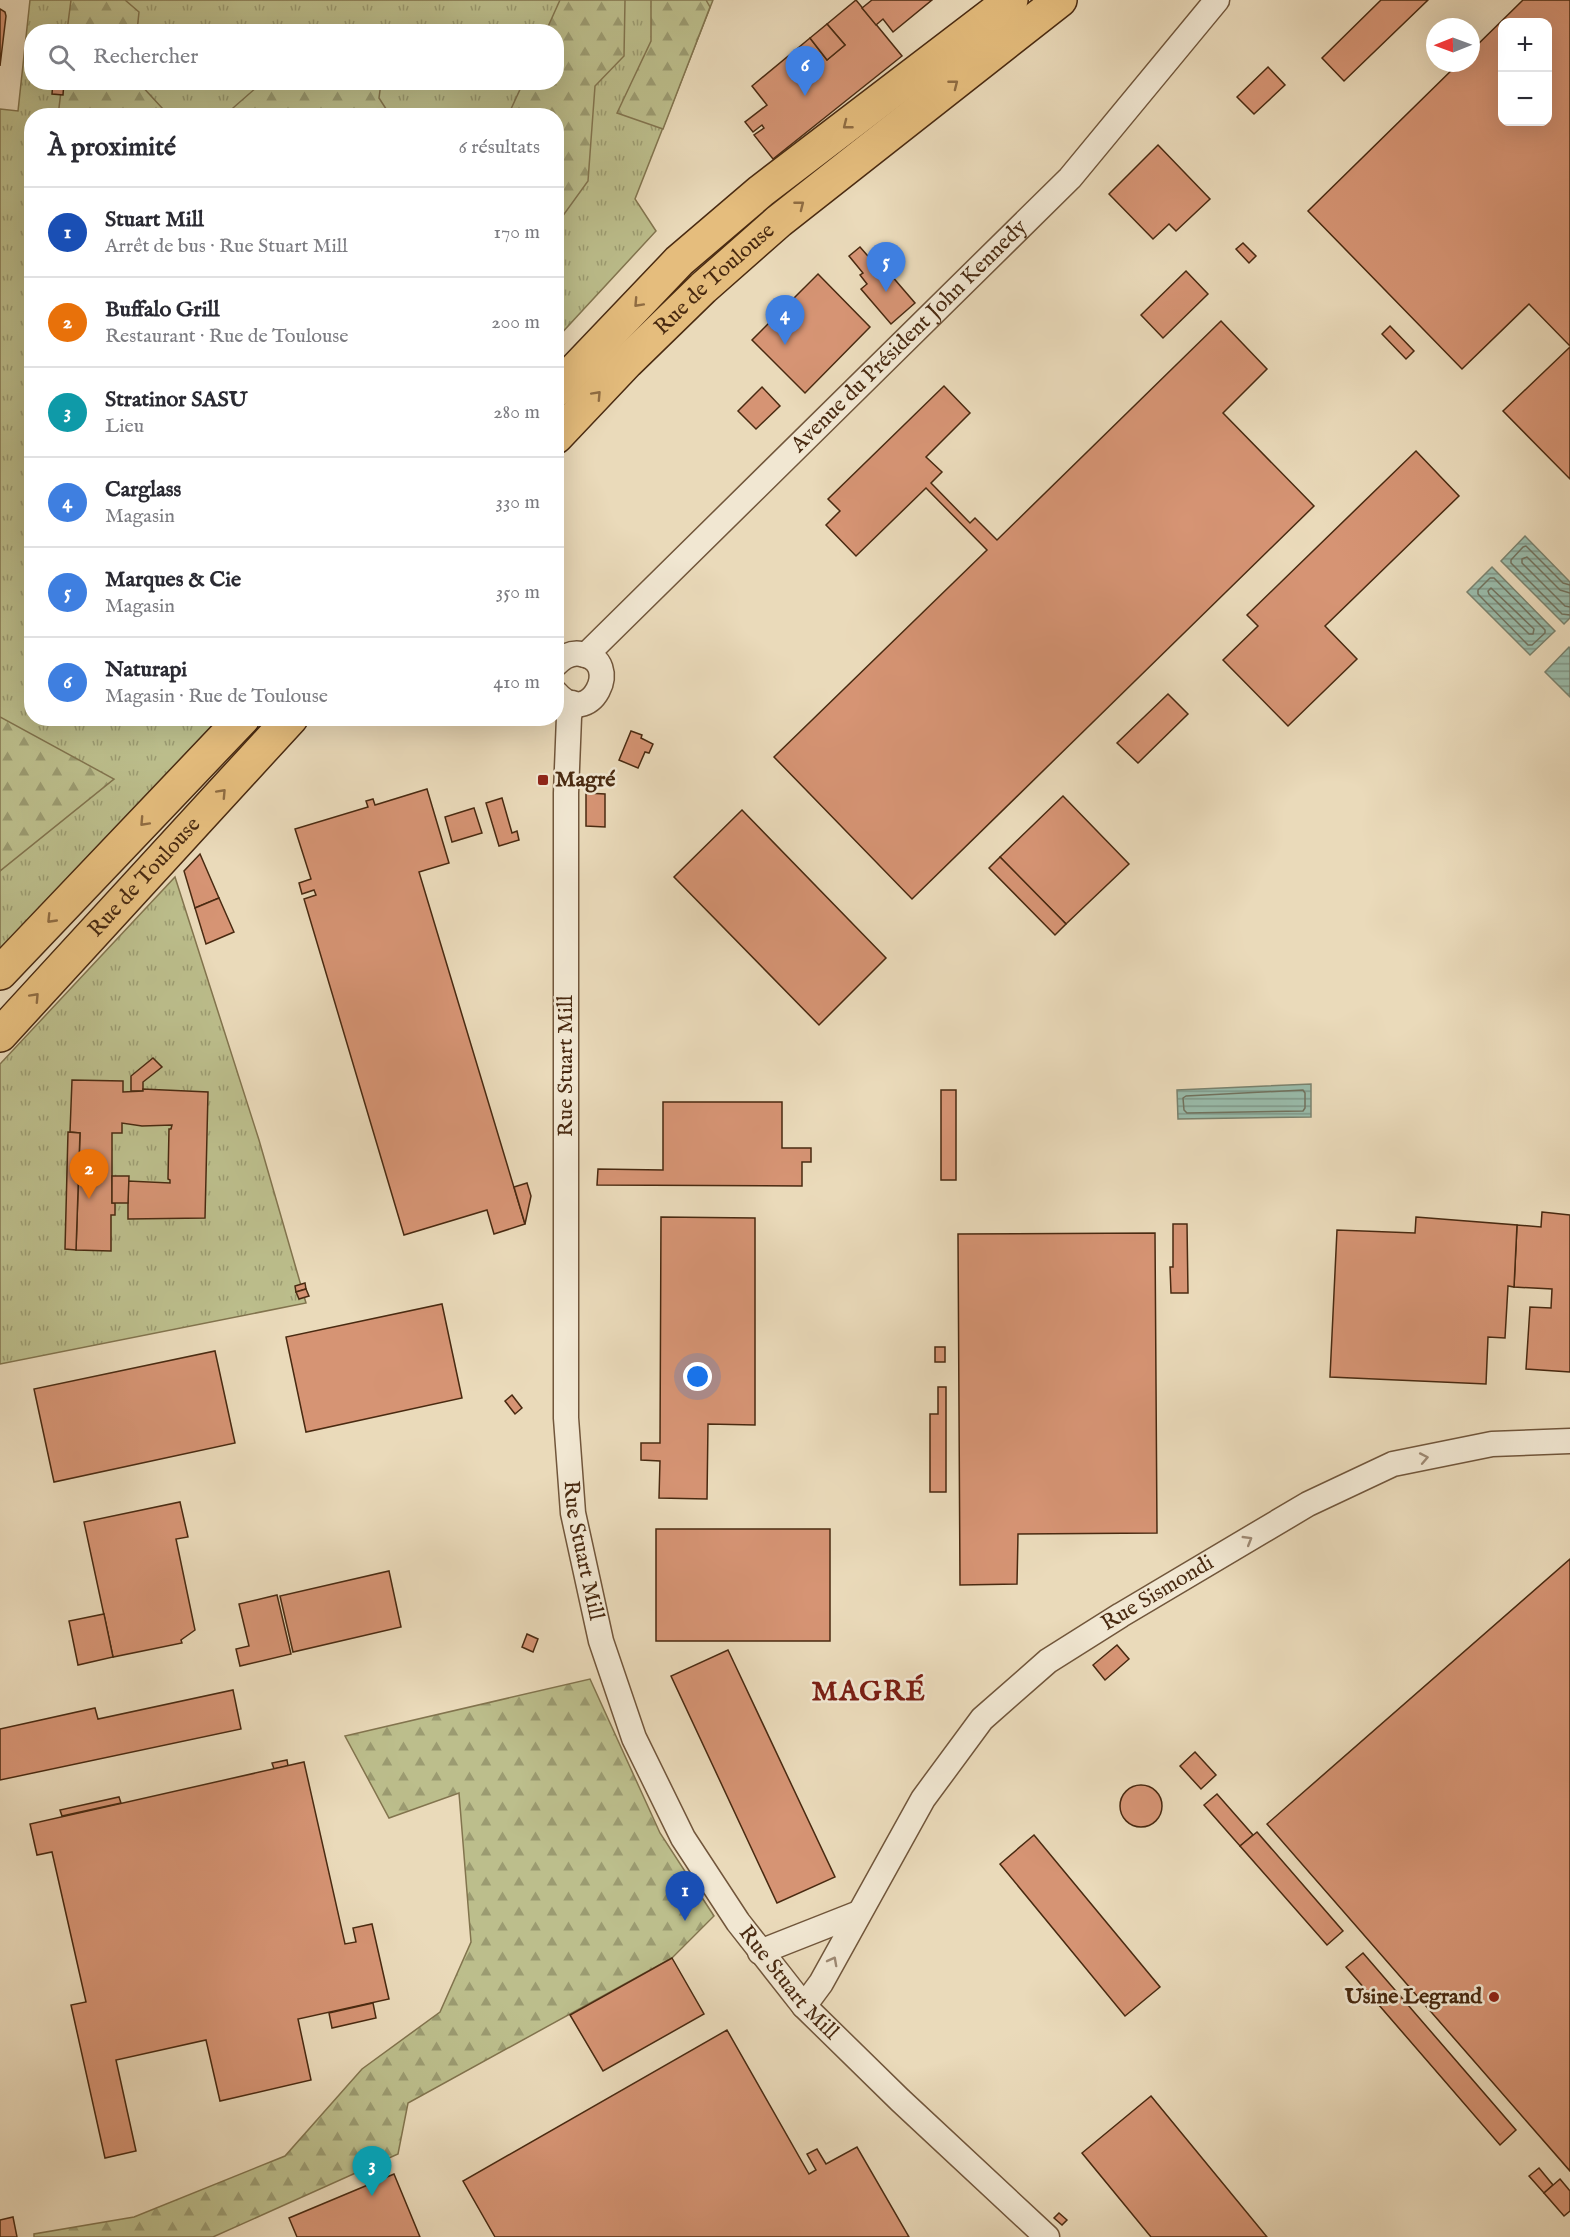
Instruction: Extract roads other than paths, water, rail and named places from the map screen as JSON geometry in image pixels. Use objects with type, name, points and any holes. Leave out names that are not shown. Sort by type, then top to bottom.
[{"type":"main road","name":"Rue de Toulouse","points":[[564,382],[679,261],[761,191],[1011,0]]},
{"type":"main road","name":"Rue de Toulouse","points":[[564,429],[627,362],[703,288],[779,221],[1060,0]]},
{"type":"main road","name":"Rue de Toulouse","points":[[0,973],[235,726]]},
{"type":"main road","name":"Rue de Toulouse","points":[[0,1035],[284,726]]},
{"type":"street","name":"Avenue du Président John Kennedy","points":[[565,658],[1063,185],[1217,0]]},
{"type":"street","points":[[884,96],[886,138]]},
{"type":"street","points":[[564,698],[588,701],[600,689],[602,673],[598,665],[565,658]]},
{"type":"street","name":"Rue Stuart Mill","points":[[564,698],[569,717],[566,793],[566,1418],[573,1513],[601,1641],[634,1738],[683,1838],[760,1952],[804,2006],[900,2100],[1047,2237]]},
{"type":"street","name":"Rue Sismondi","points":[[804,2006],[821,1983],[923,1799],[982,1719],[1048,1661],[1308,1504],[1393,1464],[1492,1444],[1570,1441]]},
{"type":"street","points":[[760,1952],[859,1913]]},
{"type":"water","points":[[1525,536],[1570,582],[1570,618],[1564,624],[1501,561]]},
{"type":"water","points":[[1492,567],[1555,631],[1530,655],[1467,592]]},
{"type":"water","points":[[1570,648],[1570,697],[1545,672]]},
{"type":"water","points":[[1311,1084],[1311,1117],[1178,1119],[1177,1090]]},
{"type":"place","name":"Naturapi","points":[[805,96]]},
{"type":"place","name":"Marques & Cie","points":[[886,292]]},
{"type":"place","name":"Carglass","points":[[785,345]]},
{"type":"place","name":"Magré","points":[[543,780]]},
{"type":"place","name":"Buffalo Grill","points":[[89,1199]]},
{"type":"place","name":"Stuart Mill","points":[[685,1921]]},
{"type":"place","name":"Usine Legrand","points":[[1494,1997]]},
{"type":"place","name":"Stratinor SASU","points":[[372,2196]]},
{"type":"district","name":"MAGRÉ","points":[[869,1692]]}]
